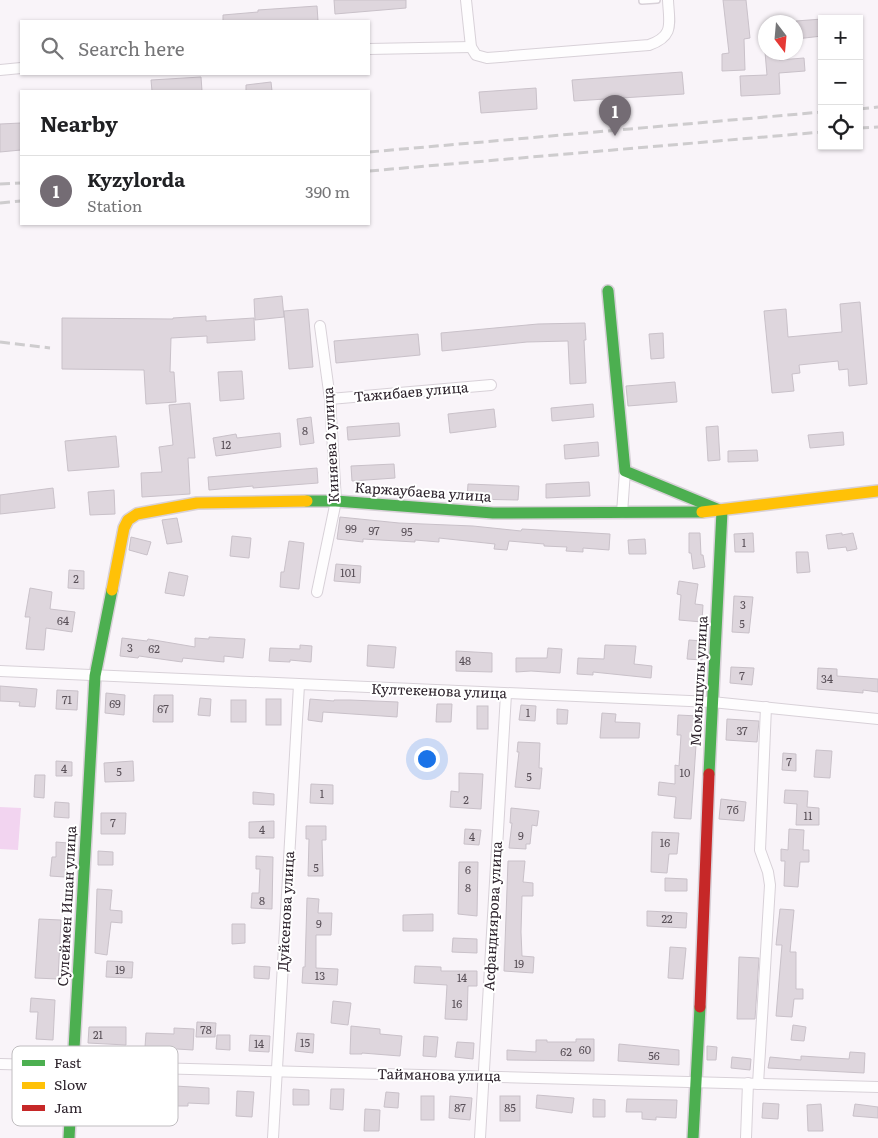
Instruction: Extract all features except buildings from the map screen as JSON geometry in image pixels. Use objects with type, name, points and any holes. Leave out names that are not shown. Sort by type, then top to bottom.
[{"type":"street","points":[[466,0],[470,47],[476,55],[487,58],[649,45],[661,41],[667,34],[670,24],[668,0]]},
{"type":"street","points":[[370,49],[470,47]]},
{"type":"street","points":[[0,70],[20,68]]},
{"type":"street","points":[[608,291],[625,471],[622,513]]},
{"type":"street","name":"Киняева 2 улица","points":[[317,592],[336,501],[330,399],[320,326]]},
{"type":"street","name":"Тажибаев улица","points":[[330,399],[491,385]]},
{"type":"street","points":[[625,471],[722,511]]},
{"type":"street","name":"Каржаубаева улица","points":[[95,676],[124,528],[128,520],[137,514],[198,503],[336,501],[493,513],[722,511],[878,491]]},
{"type":"street","name":"Момышулы улица","points":[[693,1138],[722,511]]},
{"type":"street","name":"Култекенова улица","points":[[0,671],[712,702],[878,719]]},
{"type":"street","name":"Сулеймен Ишан улица","points":[[74,1046],[95,676]]},
{"type":"street","name":"Дуйсенова улица","points":[[273,1138],[299,685]]},
{"type":"street","name":"Асфандиярова улица","points":[[480,1138],[506,694]]},
{"type":"street","points":[[746,1138],[753,1083],[770,884],[760,850],[766,707]]},
{"type":"street","name":"Тайманова улица","points":[[178,1069],[878,1087]]},
{"type":"lane","points":[[642,1],[657,0]]},
{"type":"shaded area","points":[[0,807],[21,808],[18,850],[0,849]]},
{"type":"railway","points":[[863,109],[878,107]]},
{"type":"railway","points":[[370,152],[818,112]]},
{"type":"railway","points":[[863,128],[878,127]]},
{"type":"railway","points":[[370,171],[818,132]]},
{"type":"railway","points":[[0,184],[20,183]]},
{"type":"railway","points":[[0,203],[20,201]]},
{"type":"railway","points":[[0,342],[50,348]]},
{"type":"traffic: fast","points":[[608,291],[625,471],[722,511],[709,774]]},
{"type":"traffic: fast","points":[[307,501],[336,501],[493,513],[702,512]]},
{"type":"traffic: fast","points":[[74,1046],[95,676],[112,590]]},
{"type":"traffic: fast","points":[[693,1138],[700,1007]]},
{"type":"traffic: fast","points":[[69,1138],[70,1126]]},
{"type":"traffic: slow","points":[[702,512],[878,491]]},
{"type":"traffic: slow","points":[[112,590],[124,528],[128,520],[137,514],[197,503],[307,501]]},
{"type":"traffic: jam","points":[[700,1007],[709,774]]},
{"type":"place","name":"Kyzylorda","points":[[615,136]]}]
